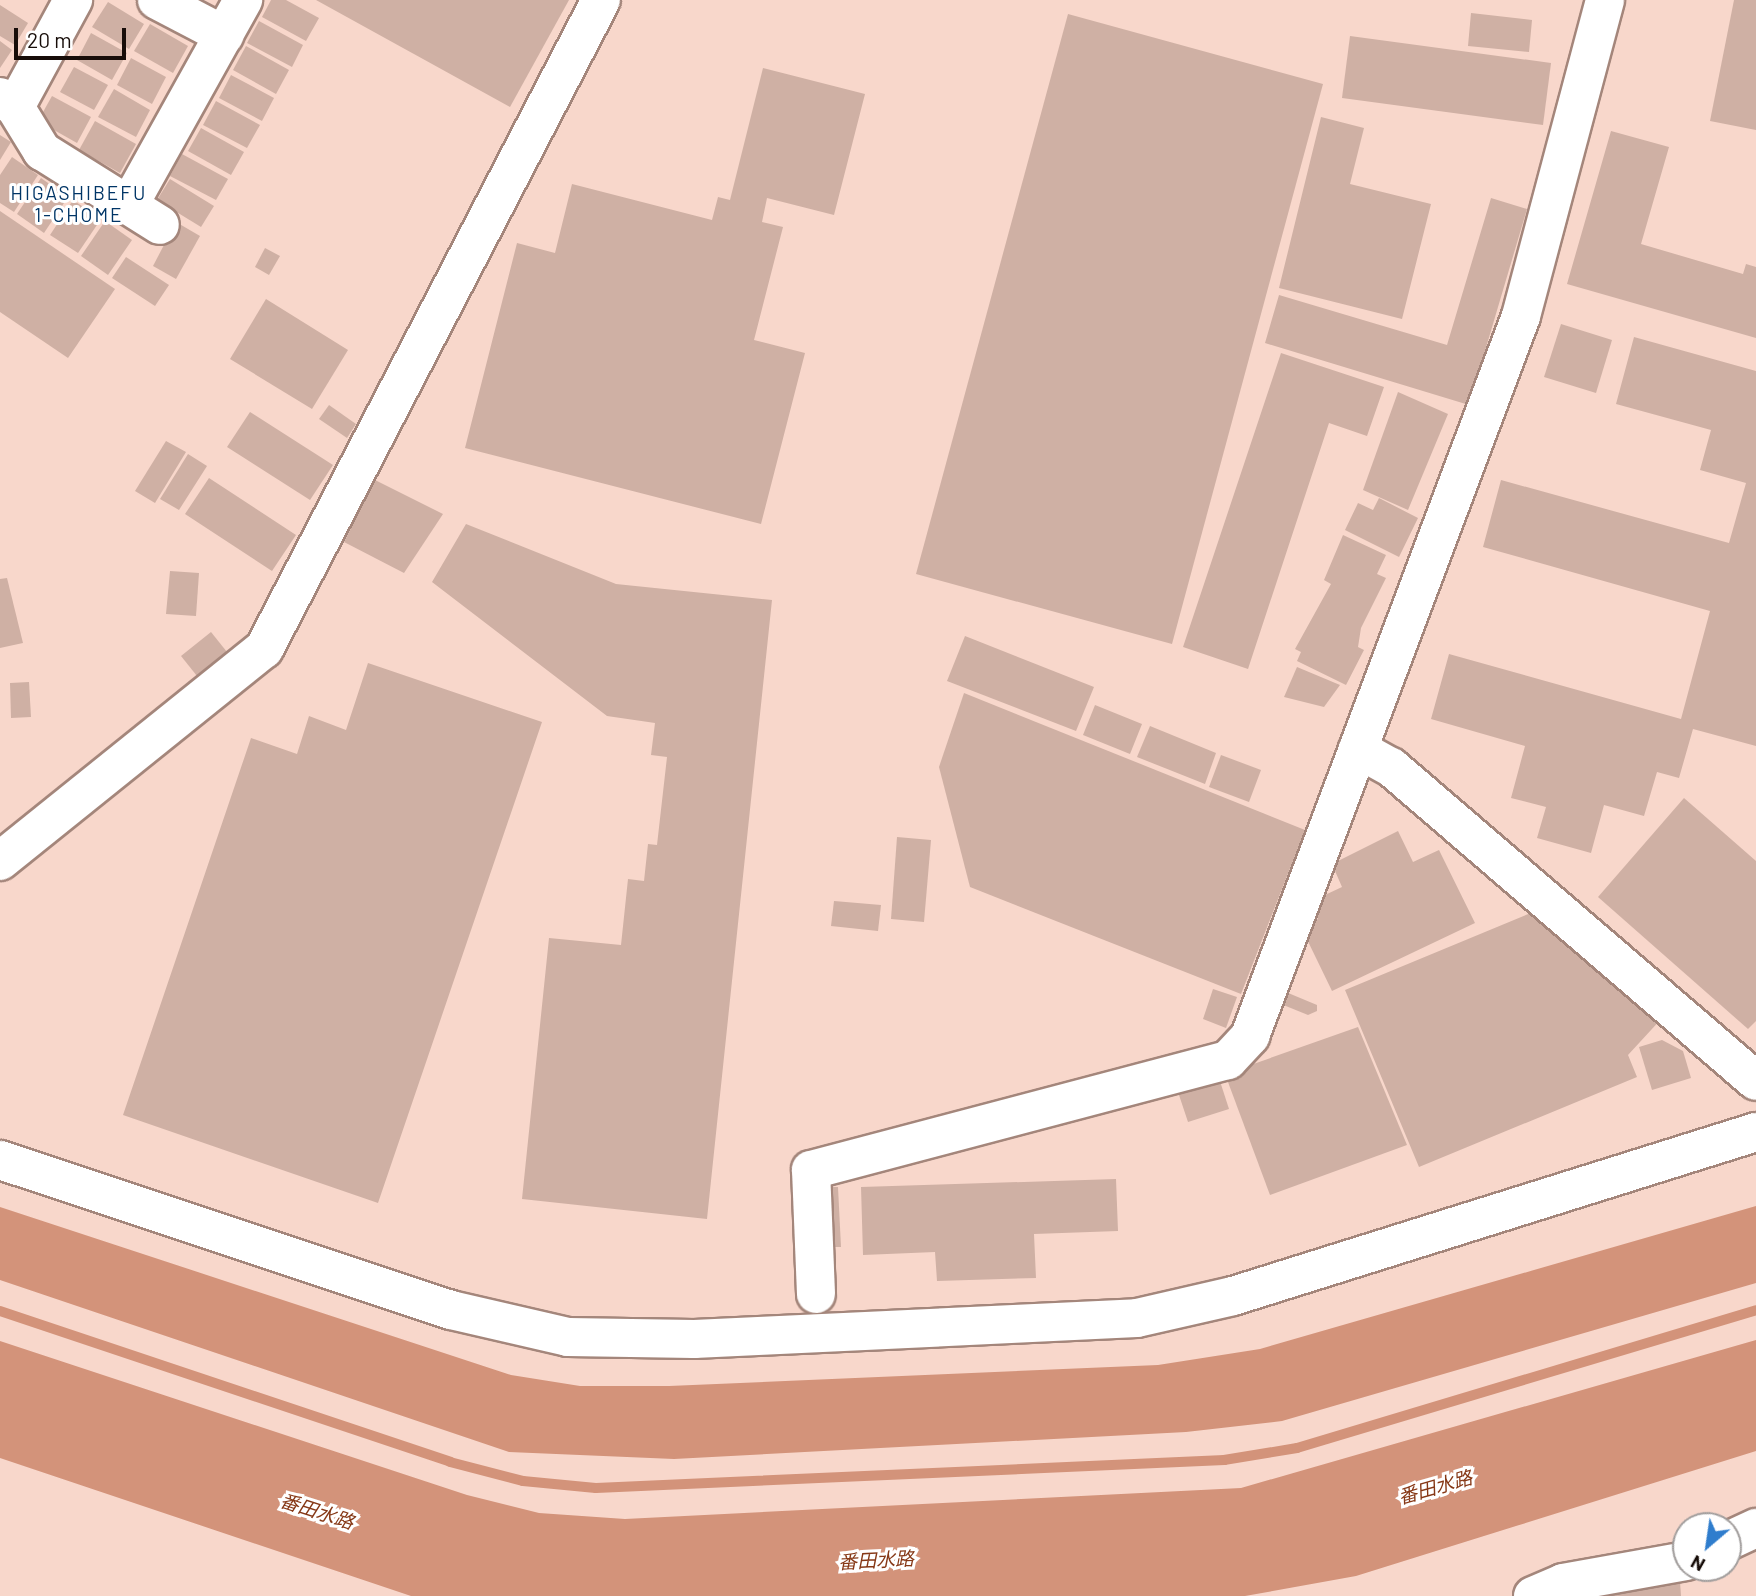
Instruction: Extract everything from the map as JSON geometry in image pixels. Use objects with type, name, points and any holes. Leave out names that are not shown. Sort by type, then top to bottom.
[{"type":"street","points":[[73,0],[8,102],[42,151],[145,215],[224,35],[243,0]]},
{"type":"street","points":[[157,0],[224,35]]},
{"type":"street","points":[[0,861],[264,649],[601,0]]},
{"type":"street","points":[[816,1294],[811,1170],[1228,1060],[1250,1036],[1521,316],[1605,0]]},
{"type":"street","points":[[1358,749],[1391,766],[1756,1081]]},
{"type":"street","points":[[0,1160],[450,1310],[568,1337],[694,1339],[1137,1318],[1233,1296],[1756,1132]]},
{"type":"street","points":[[1533,1596],[1563,1583],[1672,1563]]},
{"type":"water","points":[[1756,1206],[1756,1283],[1282,1421],[1186,1432],[674,1459],[509,1452],[0,1280],[0,1207],[511,1375],[580,1386],[669,1386],[1158,1365],[1260,1349]]},
{"type":"water","name":"番田水路","points":[[1756,1340],[1756,1451],[1356,1576],[1245,1596],[411,1596],[0,1458],[0,1341],[467,1495],[539,1513],[625,1519],[1241,1488]]},
{"type":"building","points":[[271,0],[286,0],[319,18],[306,41],[262,17]]},
{"type":"building","points":[[316,0],[569,0],[510,107]]},
{"type":"building","points":[[1734,0],[1756,0],[1756,130],[1710,121]]},
{"type":"building","points":[[108,2],[144,24],[129,49],[92,27]]},
{"type":"building","points":[[0,5],[28,23],[15,45],[0,36]]},
{"type":"building","points":[[1471,13],[1532,20],[1529,52],[1468,46]]},
{"type":"building","points":[[1068,14],[1323,84],[1172,644],[916,574]]},
{"type":"building","points":[[259,21],[303,45],[292,67],[247,43]]},
{"type":"building","points":[[150,24],[188,46],[173,73],[134,51]]},
{"type":"building","points":[[91,33],[127,53],[112,80],[77,60]]},
{"type":"building","points":[[1350,36],[1551,63],[1543,125],[1342,98]]},
{"type":"building","points":[[0,41],[12,50],[0,68]]},
{"type":"building","points":[[246,46],[289,70],[276,94],[233,70]]},
{"type":"building","points":[[131,58],[166,77],[152,104],[117,85]]},
{"type":"building","points":[[74,67],[108,85],[94,110],[60,92]]},
{"type":"building","points":[[763,68],[865,94],[834,215],[767,198],[762,222],[783,227],[754,340],[805,353],[761,524],[465,448],[517,243],[555,253],[572,184],[712,220],[718,197],[730,200]]},
{"type":"building","points":[[231,75],[274,98],[262,121],[219,98]]},
{"type":"building","points":[[114,89],[150,110],[136,137],[98,117]]},
{"type":"building","points":[[52,96],[91,117],[77,143],[38,121]]},
{"type":"building","points":[[216,101],[260,125],[247,148],[203,125]]},
{"type":"building","points":[[1321,117],[1364,128],[1350,184],[1431,204],[1402,319],[1279,288]]},
{"type":"building","points":[[95,121],[136,144],[120,173],[79,150]]},
{"type":"building","points":[[201,128],[244,152],[231,175],[188,151]]},
{"type":"building","points":[[1611,131],[1669,147],[1641,244],[1743,274],[1746,264],[1756,267],[1756,338],[1567,284]]},
{"type":"building","points":[[0,135],[11,142],[0,160]]},
{"type":"building","points":[[182,154],[228,179],[216,200],[170,176]]},
{"type":"building","points":[[12,157],[38,175],[14,212],[0,203],[0,175]]},
{"type":"building","points":[[41,178],[68,197],[44,233],[17,214]]},
{"type":"building","points":[[170,179],[214,206],[201,227],[157,200]]},
{"type":"building","points":[[1491,198],[1527,209],[1469,405],[1265,343],[1279,295],[1447,345]]},
{"type":"building","points":[[73,200],[101,219],[78,253],[50,235]]},
{"type":"building","points":[[0,211],[115,289],[68,358],[0,312]]},
{"type":"building","points":[[105,221],[132,240],[108,275],[81,256]]},
{"type":"building","points":[[176,222],[200,236],[176,279],[153,266]]},
{"type":"building","points":[[265,248],[280,256],[269,275],[255,267]]},
{"type":"building","points":[[126,257],[169,285],[155,306],[112,278]]},
{"type":"building","points":[[266,299],[348,350],[312,409],[230,359]]},
{"type":"building","points":[[1561,324],[1612,340],[1596,393],[1544,377]]},
{"type":"building","points":[[1634,337],[1756,371],[1756,746],[1693,729],[1679,778],[1657,772],[1644,816],[1604,805],[1591,853],[1537,838],[1546,807],[1511,798],[1525,746],[1431,719],[1449,654],[1681,719],[1710,611],[1483,547],[1501,480],[1729,543],[1746,483],[1700,470],[1711,430],[1616,404]]},
{"type":"building","points":[[1281,353],[1384,387],[1367,436],[1329,423],[1248,669],[1183,647]]},
{"type":"building","points":[[1398,392],[1448,414],[1408,510],[1363,490]]},
{"type":"building","points":[[329,405],[356,424],[347,438],[319,419]]},
{"type":"building","points":[[250,412],[333,465],[310,500],[227,447]]},
{"type":"building","points":[[166,441],[186,452],[155,503],[135,491]]},
{"type":"building","points":[[188,454],[207,466],[179,510],[160,499]]},
{"type":"building","points":[[209,478],[296,535],[272,571],[185,514]]},
{"type":"building","points":[[375,480],[443,514],[404,573],[344,542]]},
{"type":"building","points":[[1379,498],[1418,518],[1399,557],[1345,530],[1358,503],[1373,510]]},
{"type":"building","points":[[466,524],[616,584],[772,600],[707,1219],[522,1199],[549,938],[621,945],[628,879],[644,881],[648,844],[657,845],[667,757],[651,755],[655,723],[607,716],[432,582]]},
{"type":"building","points":[[1343,535],[1386,555],[1377,574],[1386,578],[1361,628],[1358,647],[1364,650],[1346,685],[1297,661],[1301,652],[1295,649],[1331,584],[1324,580]]},
{"type":"building","points":[[170,571],[199,573],[196,616],[166,614]]},
{"type":"building","points":[[7,578],[23,643],[0,648],[0,579]]},
{"type":"building","points":[[211,632],[231,657],[201,681],[181,656]]},
{"type":"building","points":[[965,636],[1094,687],[1076,731],[947,681]]},
{"type":"building","points":[[368,663],[542,722],[378,1203],[123,1115],[251,738],[297,754],[309,716],[346,730]]},
{"type":"building","points":[[1297,667],[1340,685],[1324,707],[1284,697]]},
{"type":"building","points":[[29,682],[31,717],[11,718],[10,683]]},
{"type":"building","points":[[964,693],[1305,830],[1241,994],[970,887],[939,767]]},
{"type":"building","points":[[1095,705],[1142,724],[1130,754],[1083,735]]},
{"type":"building","points":[[1150,726],[1216,753],[1205,784],[1137,757]]},
{"type":"building","points":[[1221,755],[1261,770],[1249,802],[1209,787]]},
{"type":"building","points":[[1684,798],[1756,861],[1756,1021],[1748,1029],[1598,897]]},
{"type":"building","points":[[1398,831],[1413,862],[1439,850],[1475,923],[1332,991],[1301,927],[1318,919],[1310,902],[1342,887],[1332,864]]},
{"type":"building","points":[[897,837],[931,840],[924,922],[891,919]]},
{"type":"building","points":[[834,901],[881,905],[878,931],[831,926]]},
{"type":"building","points":[[1545,907],[1663,1017],[1628,1055],[1637,1077],[1419,1167],[1345,990]]},
{"type":"building","points":[[1213,989],[1237,997],[1226,1028],[1203,1019]]},
{"type":"building","points":[[1281,990],[1317,1005],[1317,1011],[1308,1015],[1276,1002]]},
{"type":"building","points":[[1358,1027],[1407,1145],[1270,1195],[1225,1074]]},
{"type":"building","points":[[1662,1040],[1683,1051],[1691,1078],[1652,1090],[1639,1047]]},
{"type":"building","points":[[1217,1072],[1229,1109],[1188,1122],[1176,1086]]},
{"type":"building","points":[[1116,1179],[1118,1231],[1034,1234],[1036,1278],[937,1281],[935,1252],[863,1255],[861,1187]]},
{"type":"building","points":[[827,1187],[838,1187],[841,1247],[830,1247]]},
{"type":"building","points":[[1674,1582],[1680,1582],[1681,1596],[1585,1596]]},
{"type":"waterway","points":[[0,1311],[450,1462],[523,1481],[596,1488],[1224,1460],[1297,1448],[1756,1310]]},
{"type":"district","name":"HIGASHIBEFU 1-CHOME","points":[[79,204]]}]
